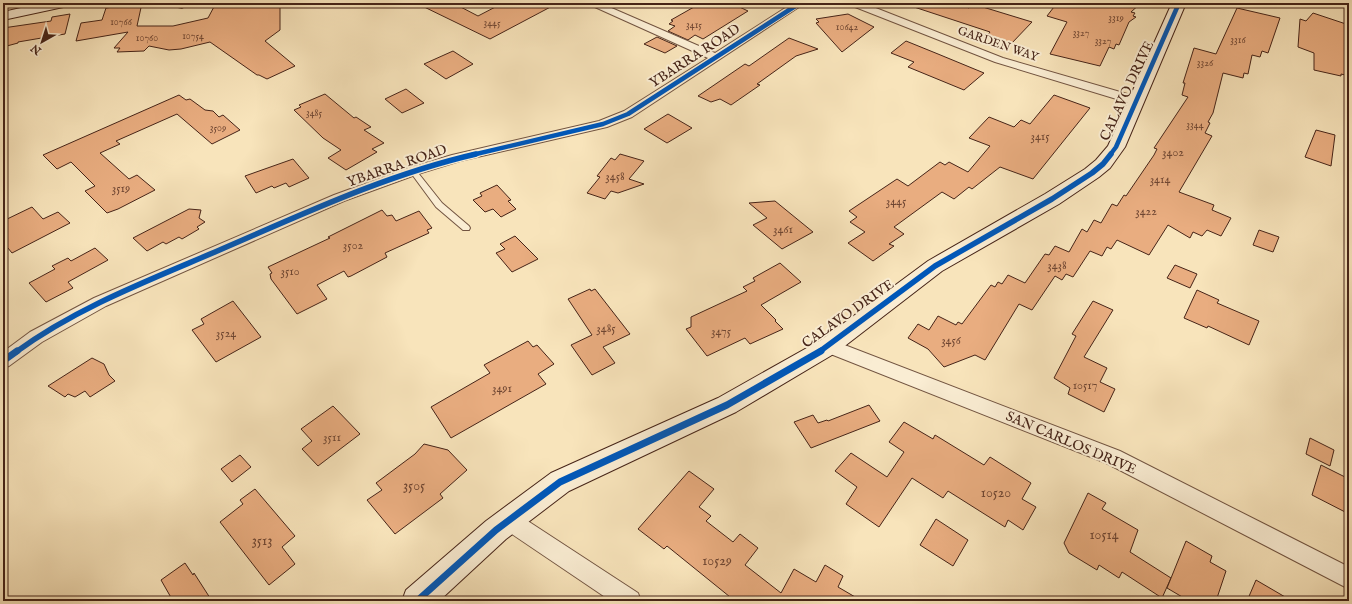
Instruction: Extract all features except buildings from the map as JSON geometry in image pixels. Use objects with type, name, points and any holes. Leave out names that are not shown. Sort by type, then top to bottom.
[{"type":"street","points":[[3,16],[63,3]]},
{"type":"street","points":[[591,3],[716,56]]},
{"type":"street","name":"YBARRA ROAD","points":[[3,361],[36,337],[100,302],[339,198],[413,171],[457,158],[603,124],[628,114],[800,3]]},
{"type":"street","name":"GARDEN WAY","points":[[854,3],[999,60],[1137,101]]},
{"type":"street","name":"CALAVO DRIVE","points":[[417,601],[496,530],[560,482],[727,405],[829,346],[935,266],[1052,199],[1092,173],[1103,164],[1116,147],[1179,3]]},
{"type":"street","name":"SAN CARLOS DRIVE","points":[[829,346],[1113,457],[1349,578]]},
{"type":"street","points":[[510,520],[630,601]]},
{"type":"lane","points":[[413,171],[439,206],[466,228]]},
{"type":"cycle path","points":[[3,361],[36,337],[100,302],[339,198],[413,171],[457,158],[603,124],[628,114],[800,3]]},
{"type":"cycle path","points":[[417,601],[496,530],[560,482],[727,405],[829,346],[935,266],[1052,199],[1092,173],[1103,164],[1116,147],[1179,3]]}]
